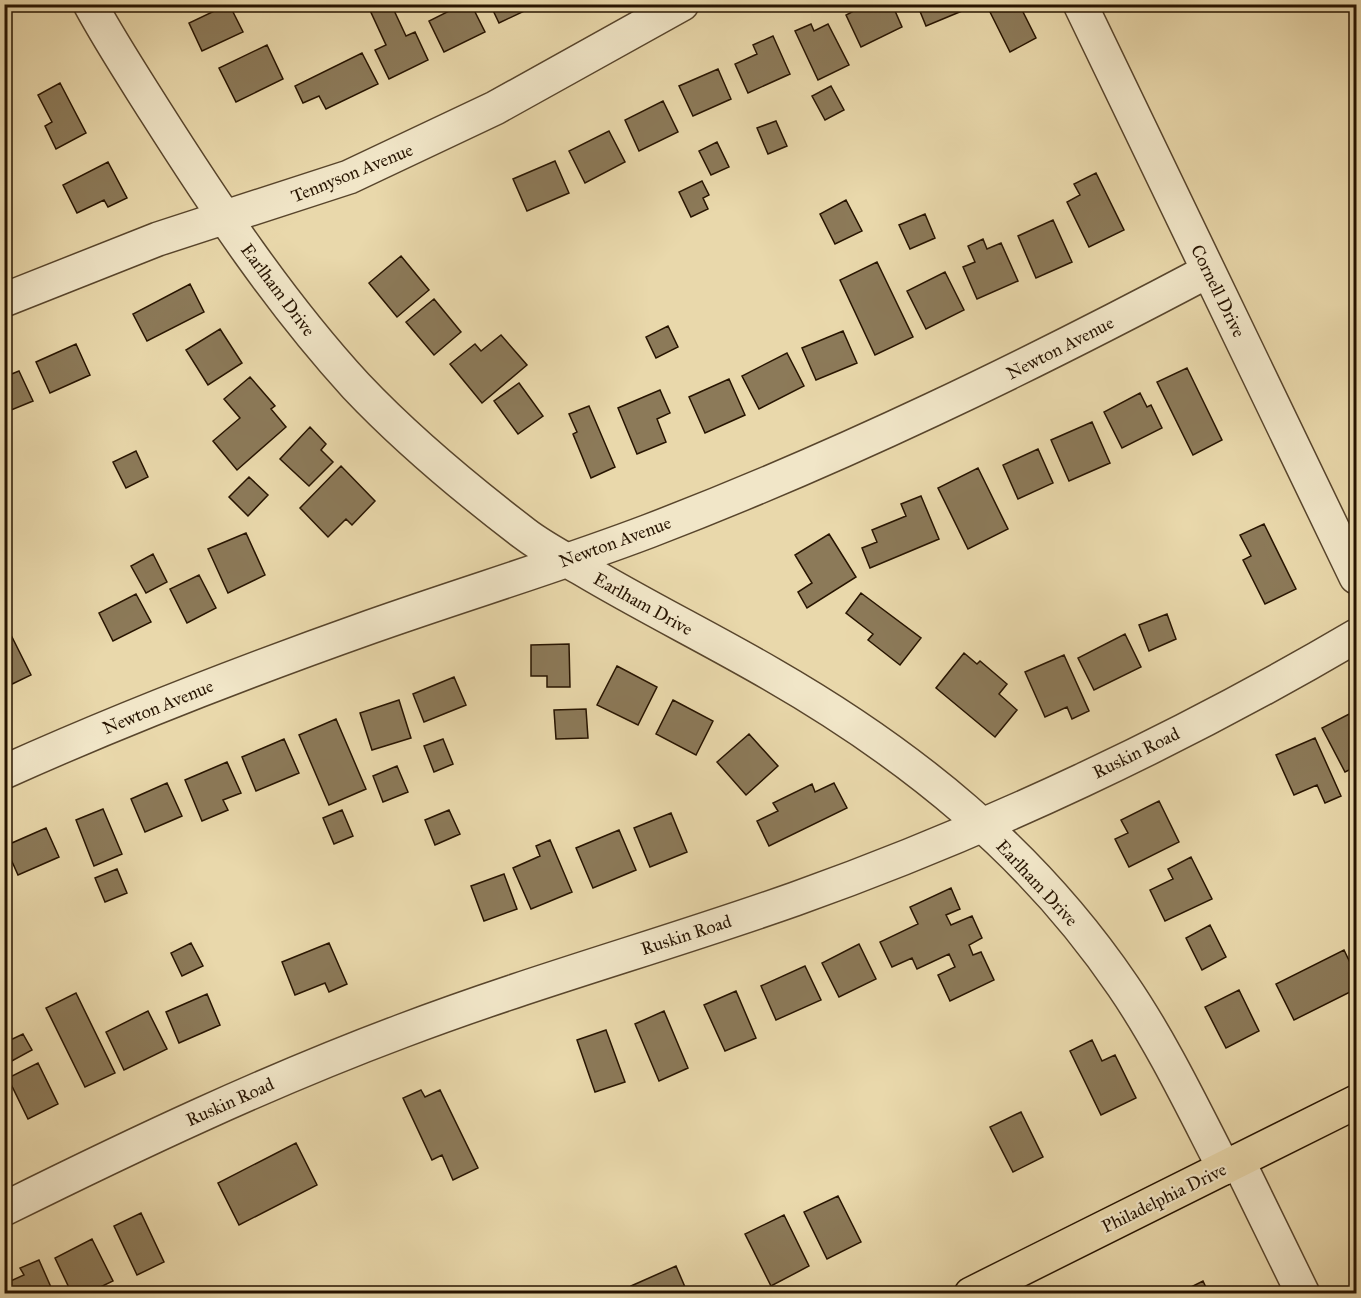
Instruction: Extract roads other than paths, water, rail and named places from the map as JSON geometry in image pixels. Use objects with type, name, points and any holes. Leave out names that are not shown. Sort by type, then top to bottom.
[{"type":"main road","name":"Philadelphia Drive","points":[[971,1293],[1356,1102]]},
{"type":"street","name":"Earlham Drive","points":[[90,4],[225,219],[297,319],[358,388],[436,463],[530,538],[630,597],[770,673],[849,721],[922,772],[1017,857],[1069,917],[1122,985],[1231,1164],[1303,1293]]},
{"type":"street","name":"Tennyson Avenue","points":[[4,300],[159,239],[349,177],[495,108],[682,4]]},
{"type":"street","name":"Cornell Drive","points":[[1080,4],[1356,577]]},
{"type":"street","name":"Newton Avenue","points":[[4,772],[182,696],[368,628],[566,560],[767,484],[916,419],[1075,341],[1208,271]]},
{"type":"street","name":"Ruskin Road","points":[[4,1209],[206,1111],[401,1031],[795,899],[981,824],[1154,745],[1356,636]]}]
